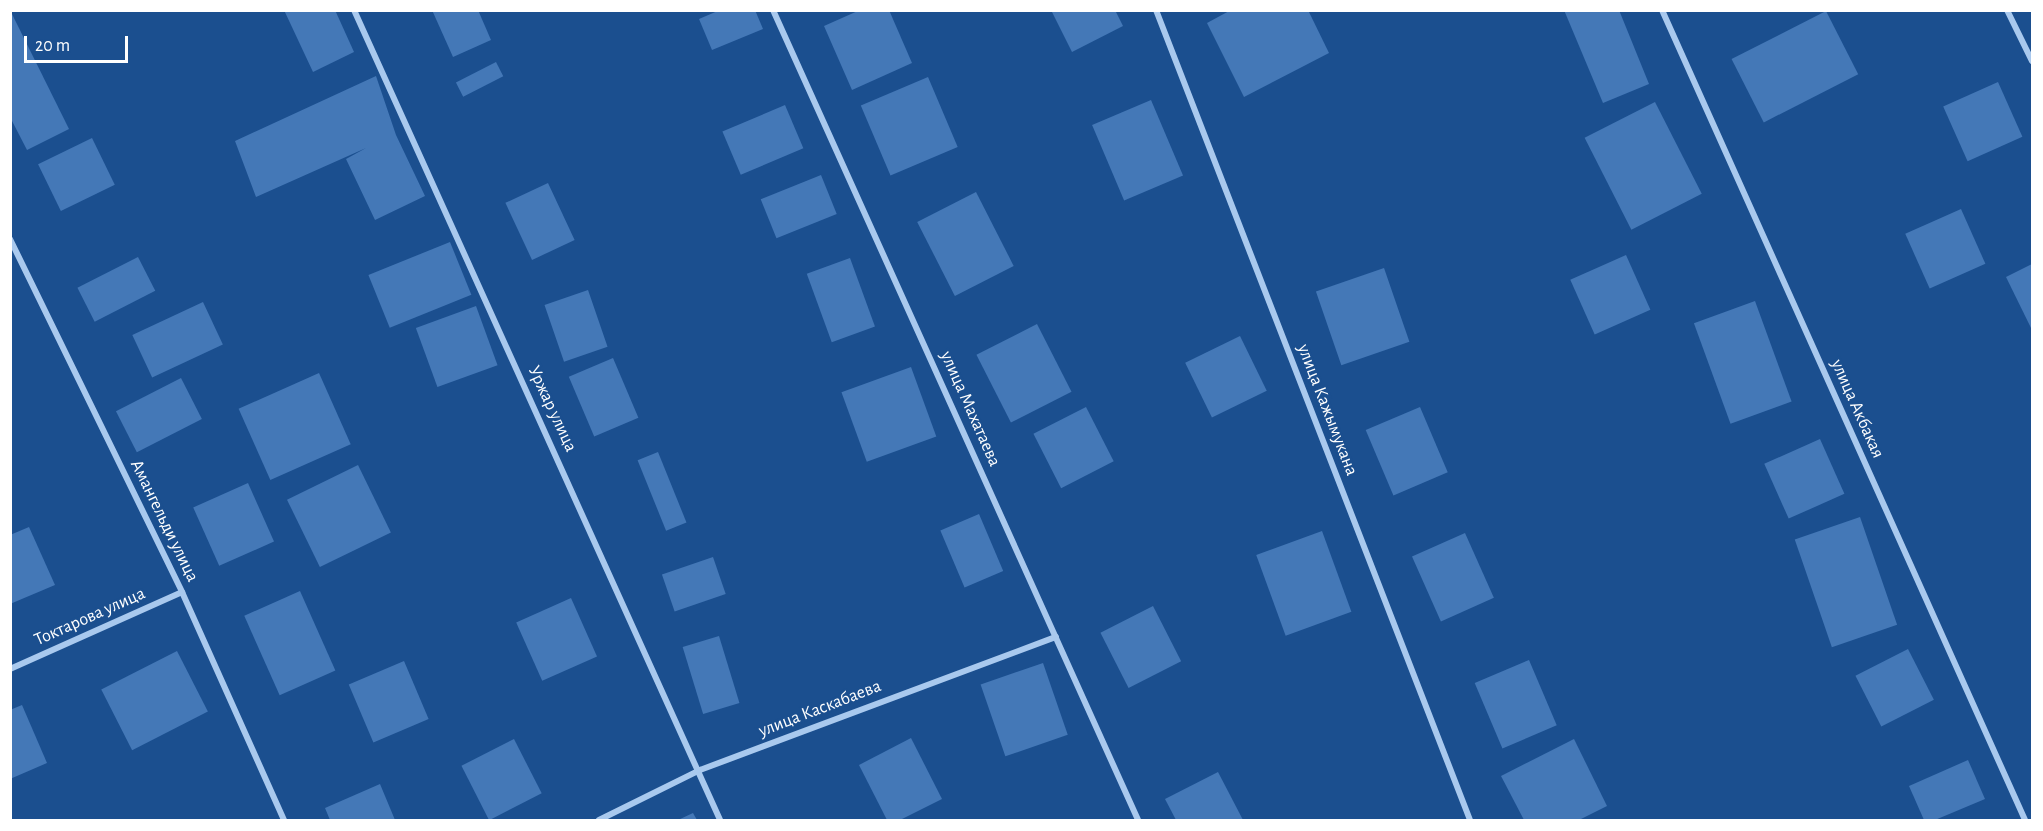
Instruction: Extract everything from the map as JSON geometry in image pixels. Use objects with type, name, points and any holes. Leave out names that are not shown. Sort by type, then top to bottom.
[{"type":"street","name":"Уржар улица","points":[[354,10],[700,770],[720,820]]},
{"type":"street","name":"улица Махатаева","points":[[773,10],[1138,820]]},
{"type":"street","name":"улица Кажымукана","points":[[1156,10],[1470,820]]},
{"type":"street","name":"улица Акбакая","points":[[1662,10],[2025,820]]},
{"type":"street","points":[[2007,10],[2032,61]]},
{"type":"street","name":"Амангельди улица","points":[[10,239],[182,591],[284,820]]},
{"type":"street","name":"Токтарова улица","points":[[10,669],[182,591]]},
{"type":"street","name":"улица Каскабаева","points":[[599,820],[700,770],[1056,637]]},
{"type":"building","points":[[10,10],[69,129],[27,150],[10,117]]},
{"type":"building","points":[[284,10],[335,10],[354,52],[313,72]]},
{"type":"building","points":[[432,10],[478,10],[491,40],[453,57]]},
{"type":"building","points":[[720,10],[755,10],[763,29],[712,50],[699,19]]},
{"type":"building","points":[[860,10],[889,10],[912,63],[852,90],[824,26]]},
{"type":"building","points":[[1051,10],[1115,10],[1123,26],[1072,52]]},
{"type":"building","points":[[1231,10],[1308,10],[1329,53],[1244,97],[1207,23]]},
{"type":"building","points":[[1564,10],[1619,10],[1649,84],[1603,103]]},
{"type":"building","points":[[1826,11],[1858,74],[1764,122],[1732,59]]},
{"type":"building","points":[[496,62],[503,76],[463,97],[456,82]]},
{"type":"building","points":[[376,76],[396,135],[425,196],[375,220],[346,159],[366,148],[256,197],[235,141]]},
{"type":"building","points":[[928,77],[958,147],[890,175],[861,106]]},
{"type":"building","points":[[1998,82],[2022,137],[1968,161],[1943,106]]},
{"type":"building","points":[[1151,100],[1183,175],[1124,200],[1092,125]]},
{"type":"building","points":[[1655,102],[1702,194],[1631,230],[1585,138]]},
{"type":"building","points":[[785,105],[803,148],[741,175],[722,132]]},
{"type":"building","points":[[92,138],[115,185],[61,211],[38,164]]},
{"type":"building","points":[[821,175],[837,214],[776,238],[761,199]]},
{"type":"building","points":[[548,183],[575,240],[532,260],[505,203]]},
{"type":"building","points":[[976,192],[1014,266],[955,296],[917,222]]},
{"type":"building","points":[[1961,209],[1985,264],[1930,289],[1905,234]]},
{"type":"building","points":[[450,242],[471,295],[390,328],[368,275]]},
{"type":"building","points":[[1626,255],[1650,310],[1595,335],[1570,280]]},
{"type":"building","points":[[138,257],[155,291],[95,322],[77,288]]},
{"type":"building","points":[[850,258],[875,327],[832,342],[807,274]]},
{"type":"building","points":[[2032,264],[2032,330],[2006,277]]},
{"type":"building","points":[[1384,268],[1409,342],[1341,365],[1316,291]]},
{"type":"building","points":[[588,290],[608,347],[564,362],[545,305]]},
{"type":"building","points":[[1755,301],[1792,402],[1731,424],[1694,323]]},
{"type":"building","points":[[203,302],[223,345],[152,378],[132,335]]},
{"type":"building","points":[[476,306],[498,365],[437,387],[416,328]]},
{"type":"building","points":[[1037,324],[1072,392],[1011,423],[976,355]]},
{"type":"building","points":[[1240,336],[1267,391],[1212,418],[1185,363]]},
{"type":"building","points":[[613,358],[638,418],[594,437],[569,377]]},
{"type":"building","points":[[911,367],[936,437],[867,462],[841,392]]},
{"type":"building","points":[[319,373],[351,444],[270,480],[239,409]]},
{"type":"building","points":[[181,378],[202,419],[137,452],[116,411]]},
{"type":"building","points":[[1086,407],[1114,461],[1061,488],[1033,434]]},
{"type":"building","points":[[1420,407],[1448,472],[1393,495],[1366,430]]},
{"type":"building","points":[[1820,439],[1844,494],[1789,519],[1764,464]]},
{"type":"building","points":[[658,452],[686,522],[666,531],[638,460]]},
{"type":"building","points":[[358,465],[391,532],[320,567],[287,500]]},
{"type":"building","points":[[248,483],[274,541],[219,566],[193,507]]},
{"type":"building","points":[[979,514],[1003,571],[965,587],[940,530]]},
{"type":"building","points":[[1860,517],[1897,625],[1832,647],[1795,539]]},
{"type":"building","points":[[29,527],[55,585],[10,604],[10,535]]},
{"type":"building","points":[[1322,531],[1351,612],[1286,636],[1256,555]]},
{"type":"building","points":[[1465,533],[1494,598],[1441,621],[1412,557]]},
{"type":"building","points":[[713,557],[726,594],[675,611],[662,575]]},
{"type":"building","points":[[300,591],[335,670],[280,695],[244,616]]},
{"type":"building","points":[[571,598],[597,656],[542,681],[516,622]]},
{"type":"building","points":[[1153,606],[1181,661],[1129,688],[1100,633]]},
{"type":"building","points":[[719,636],[739,703],[703,714],[683,647]]},
{"type":"building","points":[[1908,649],[1934,700],[1881,727],[1855,676]]},
{"type":"building","points":[[177,651],[208,712],[132,750],[101,690]]},
{"type":"building","points":[[1529,660],[1557,725],[1502,748],[1475,683]]},
{"type":"building","points":[[404,661],[429,719],[373,742],[349,684]]},
{"type":"building","points":[[1043,663],[1068,735],[1005,756],[981,684]]},
{"type":"building","points":[[22,705],[47,763],[10,779],[10,710]]},
{"type":"building","points":[[911,738],[942,799],[900,820],[887,820],[859,765]]},
{"type":"building","points":[[514,739],[542,793],[489,820],[461,766]]},
{"type":"building","points":[[1574,739],[1607,806],[1579,820],[1524,820],[1501,776]]},
{"type":"building","points":[[1968,760],[1985,799],[1935,820],[1924,820],[1909,786]]},
{"type":"building","points":[[1218,772],[1243,820],[1176,820],[1165,799]]},
{"type":"building","points":[[380,784],[395,820],[330,820],[325,808]]},
{"type":"building","points":[[693,813],[697,820],[678,820]]}]
